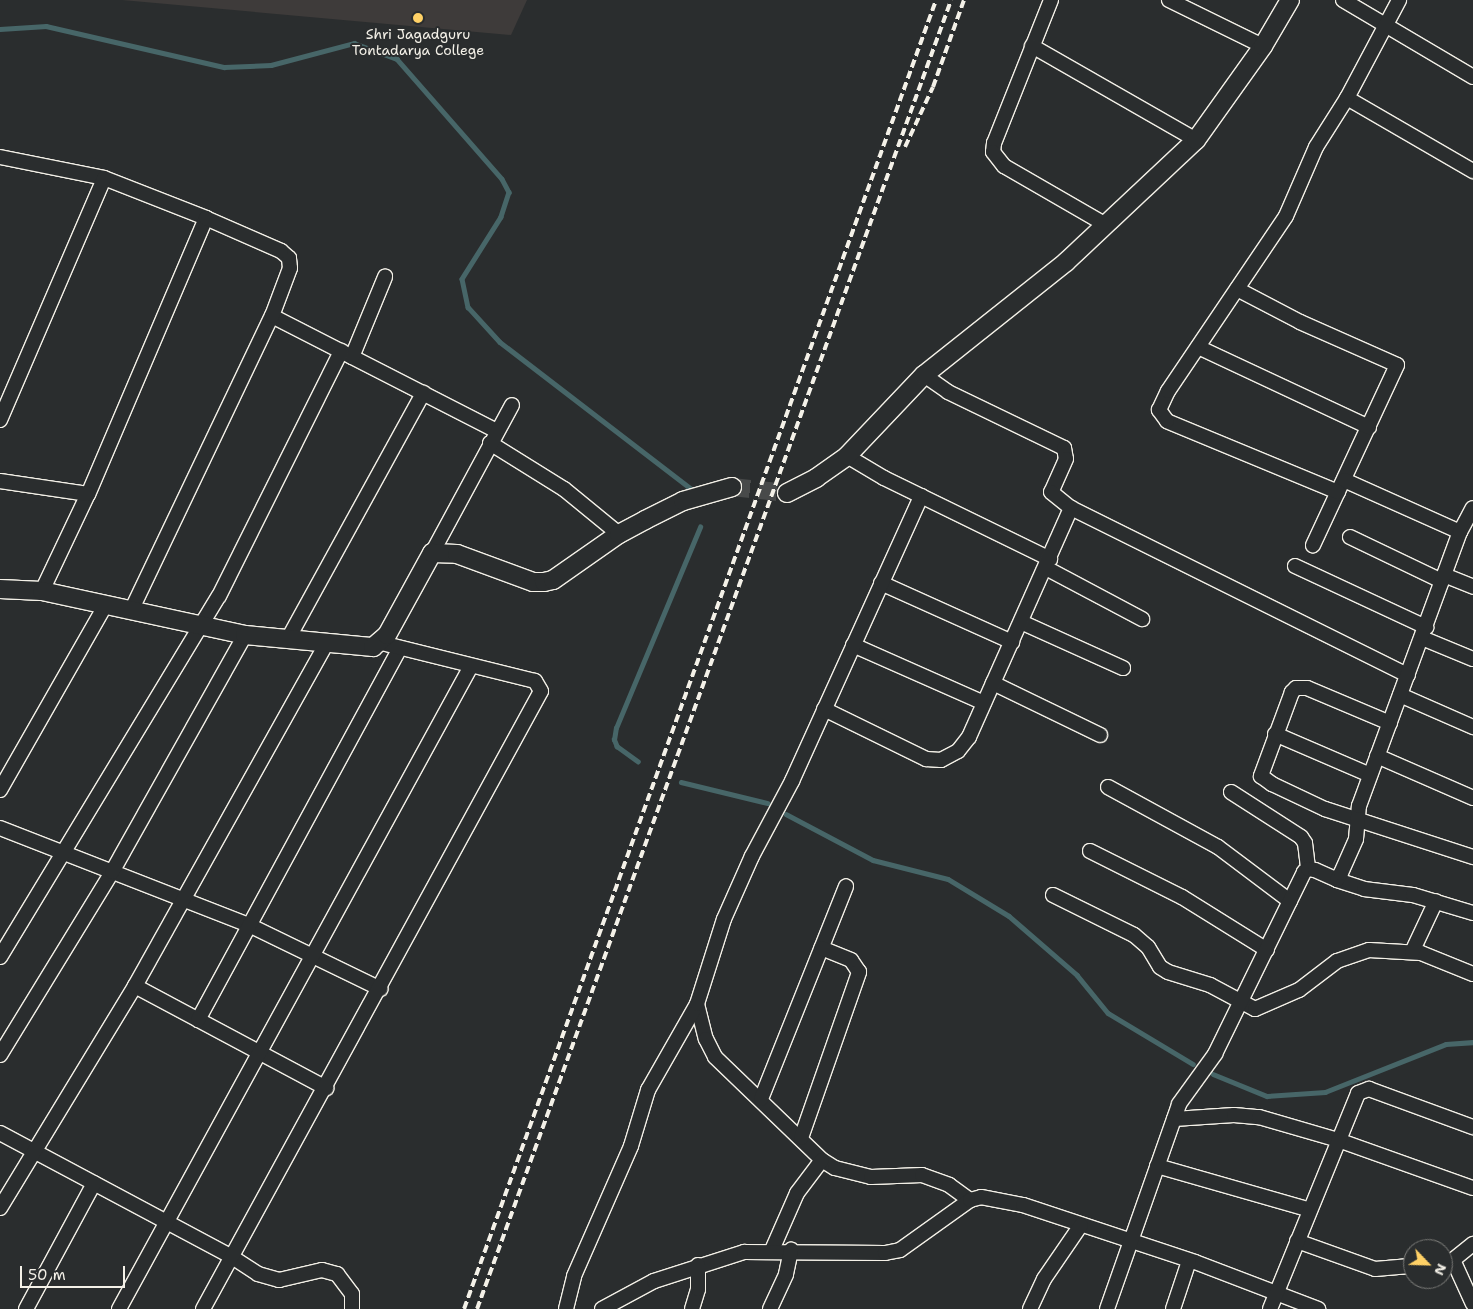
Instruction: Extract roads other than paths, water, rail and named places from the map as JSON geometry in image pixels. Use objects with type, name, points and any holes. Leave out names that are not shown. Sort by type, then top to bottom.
[{"type":"street","points":[[1051,0],[1032,46],[994,152],[1004,166],[1106,225]]},
{"type":"street","points":[[1169,0],[1184,3],[1263,46]]},
{"type":"street","points":[[788,493],[816,478],[847,456],[924,375],[981,333],[1106,225],[1196,140],[1263,46],[1290,0]]},
{"type":"street","points":[[1344,0],[1385,26],[1472,75]]},
{"type":"street","points":[[1399,0],[1347,98],[1316,147],[1286,216],[1161,404],[1162,417],[1460,532]]},
{"type":"street","points":[[1032,46],[1196,140]]},
{"type":"street","points":[[1347,98],[1473,172]]},
{"type":"street","points":[[0,157],[104,178],[206,218],[281,251],[289,258],[290,268],[272,316],[131,611]]},
{"type":"street","points":[[0,420],[104,178]]},
{"type":"street","points":[[42,591],[88,494],[206,218]]},
{"type":"street","points":[[0,957],[65,854],[233,570],[385,277]]},
{"type":"street","points":[[1237,289],[1300,322],[1395,361],[1396,370],[1313,545]]},
{"type":"street","points":[[272,316],[422,393],[494,437],[564,489],[619,534]]},
{"type":"street","points":[[1198,347],[1369,427]]},
{"type":"street","points":[[924,375],[948,392],[1064,448],[1066,459],[1051,492],[1071,508],[1219,584],[1408,675]]},
{"type":"street","points":[[288,639],[422,393]]},
{"type":"street","points":[[381,643],[512,405]]},
{"type":"street","points":[[847,456],[1048,563],[1142,619]]},
{"type":"street","points":[[0,480],[88,494]]},
{"type":"street","points":[[432,553],[457,554],[533,582],[553,580],[619,534],[683,501],[732,486]]},
{"type":"street","points":[[566,1309],[574,1276],[631,1146],[648,1090],[697,1004],[724,919],[752,856],[792,781],[921,496]]},
{"type":"street","points":[[824,709],[934,761],[958,751],[965,744],[984,704],[1071,508]]},
{"type":"street","points":[[1337,880],[1356,839],[1357,818],[1370,775],[1460,532],[1473,508]]},
{"type":"street","points":[[1350,536],[1443,578],[1473,587]]},
{"type":"street","points":[[1295,566],[1473,659]]},
{"type":"street","points":[[881,583],[1012,642]]},
{"type":"street","points":[[0,588],[42,591],[245,635],[326,644],[373,646],[381,643],[535,681],[541,691],[381,989],[204,1309]]},
{"type":"street","points":[[0,790],[106,606]]},
{"type":"street","points":[[1021,622],[1123,668]]},
{"type":"street","points":[[0,1055],[112,872],[245,635]]},
{"type":"street","points":[[0,1208],[34,1149],[135,986],[182,897],[326,644]]},
{"type":"street","points":[[854,645],[984,704]]},
{"type":"street","points":[[198,1020],[251,926],[400,648]]},
{"type":"street","points":[[119,1309],[471,666]]},
{"type":"street","points":[[993,683],[1100,735]]},
{"type":"street","points":[[1390,724],[1302,686],[1292,692],[1275,734],[1262,768],[1265,780],[1325,809],[1473,857]]},
{"type":"street","points":[[1400,695],[1473,728]]},
{"type":"street","points":[[1275,734],[1370,775]]},
{"type":"street","points":[[1377,756],[1473,798]]},
{"type":"street","points":[[1108,787],[1218,846],[1290,901]]},
{"type":"street","points":[[1107,1309],[1174,1119],[1186,1091],[1215,1054],[1290,901],[1308,869],[1306,843],[1301,837],[1231,792]]},
{"type":"street","points":[[0,828],[182,897],[251,926],[381,989]]},
{"type":"street","points":[[1090,851],[1182,898],[1267,950]]},
{"type":"street","points":[[1308,869],[1357,888],[1436,901],[1473,913]]},
{"type":"street","points":[[760,1099],[846,886]]},
{"type":"street","points":[[1053,894],[1134,935],[1148,947],[1160,967],[1168,972],[1210,985],[1255,1009],[1300,990],[1337,962],[1355,953],[1370,950],[1412,952],[1440,959],[1473,974]]},
{"type":"street","points":[[1412,952],[1436,901]]},
{"type":"street","points":[[801,1138],[859,972],[851,960],[821,948]]},
{"type":"street","points":[[135,986],[326,1088]]},
{"type":"street","points":[[697,1004],[706,1039],[715,1057],[822,1160],[835,1168],[871,1177],[922,1175],[949,1185],[970,1200]]},
{"type":"street","points":[[1270,1309],[1358,1093],[1363,1089],[1386,1094],[1473,1126]]},
{"type":"street","points":[[1174,1119],[1234,1115],[1260,1117],[1338,1140],[1473,1188]]},
{"type":"street","points":[[0,1133],[34,1149],[269,1278],[279,1280],[322,1270],[337,1274],[352,1294],[352,1309]]},
{"type":"street","points":[[772,1250],[796,1193],[822,1160]]},
{"type":"street","points":[[1158,1166],[1310,1210]]},
{"type":"street","points":[[26,1309],[94,1183]]},
{"type":"street","points":[[602,1309],[654,1281],[698,1265],[744,1252],[791,1250],[885,1253],[900,1250],[970,1200],[995,1198],[1189,1261],[1318,1309]]},
{"type":"street","points":[[1030,1309],[1044,1279],[1081,1225]]},
{"type":"street","points":[[1297,1242],[1375,1269],[1403,1267]]},
{"type":"street","points":[[1453,1258],[1473,1244]]},
{"type":"street","points":[[770,1309],[786,1274],[791,1250]]},
{"type":"street","points":[[1173,1309],[1189,1261]]},
{"type":"street","points":[[692,1309],[698,1289],[698,1265]]},
{"type":"street","points":[[1453,1270],[1473,1304]]},
{"type":"waterway","points":[[0,29],[46,26],[224,67],[271,65],[354,43],[397,59],[502,179],[509,192],[501,217],[462,279],[468,307],[500,342],[693,490]]},
{"type":"waterway","points":[[638,762],[617,747],[614,740],[616,728],[700,527]]},
{"type":"waterway","points":[[681,782],[767,803]]},
{"type":"waterway","points":[[786,814],[873,860],[948,879],[1009,916],[1077,975],[1108,1013],[1193,1064]]},
{"type":"waterway","points":[[1213,1074],[1267,1096],[1325,1092],[1446,1044],[1473,1042]]},
{"type":"tunnel","points":[[732,487],[787,493]]},
{"type":"railway","points":[[464,1309],[936,0]]},
{"type":"railway","points":[[477,1309],[951,0]]},
{"type":"railway","points":[[905,147],[933,87],[964,0]]},
{"type":"place","name":"Shri Jagadguru Tontadarya College","points":[[418,18]]}]
